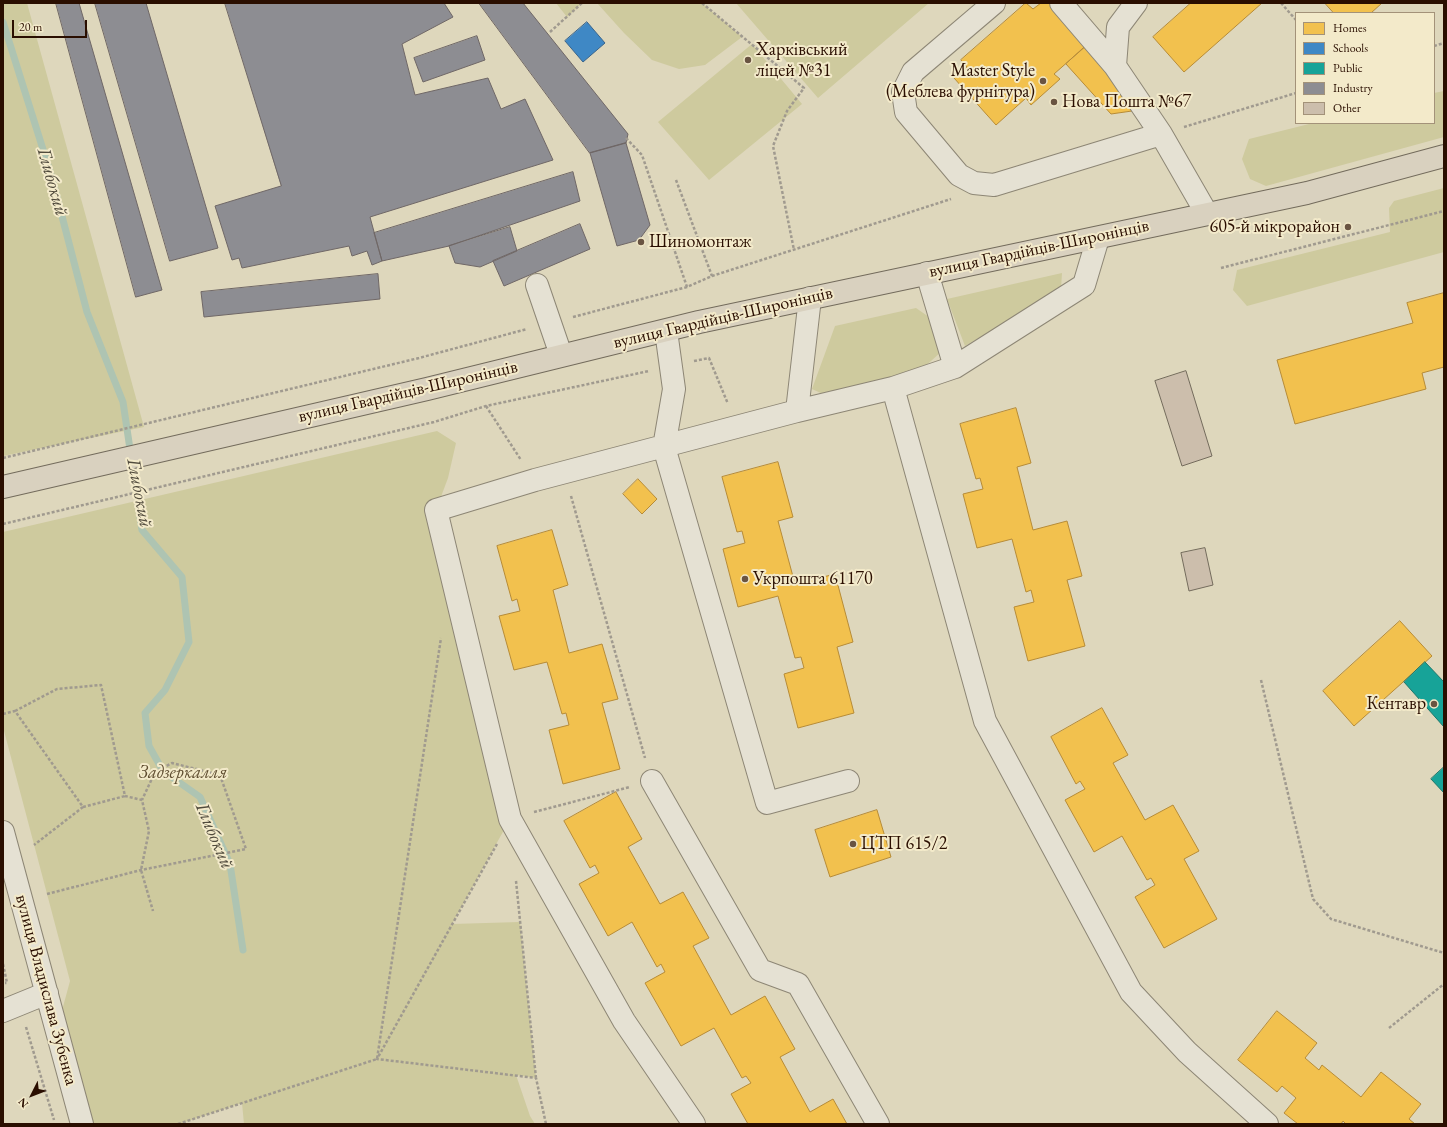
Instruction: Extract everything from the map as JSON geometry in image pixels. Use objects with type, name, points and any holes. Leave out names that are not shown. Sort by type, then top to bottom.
[{"type":"main road","name":"вулиця Гвардійців-Широнінців","points":[[3,487],[427,389],[562,355],[810,298],[1307,193],[1444,156]]},
{"type":"street","points":[[994,3],[913,72],[903,92],[906,112],[959,175],[974,183],[994,185],[1161,134]]},
{"type":"street","points":[[1061,3],[1116,66],[1161,134],[1207,214]]},
{"type":"street","points":[[1116,66],[1118,27],[1136,3]]},
{"type":"street","points":[[694,1124],[624,1021],[510,819],[436,510],[534,480],[565,474],[797,411],[893,388],[955,368],[1084,285],[1098,238]]},
{"type":"street","points":[[927,273],[955,368]]},
{"type":"street","points":[[537,286],[562,355]]},
{"type":"street","points":[[797,411],[810,298]]},
{"type":"street","points":[[666,331],[674,389],[664,447],[767,804],[848,781]]},
{"type":"street","points":[[893,388],[985,721],[1131,992],[1188,1052],[1267,1124]]},
{"type":"street","points":[[652,781],[760,970],[798,984],[878,1124]]},
{"type":"street","name":"вулиця Владислава Зубенка","points":[[3,832],[82,1124]]},
{"type":"street","points":[[11,1008],[47,993]]},
{"type":"path","points":[[550,32],[582,3]]},
{"type":"path","points":[[702,3],[804,88],[788,111],[773,146],[794,250]]},
{"type":"path","points":[[1281,3],[1295,19]]},
{"type":"path","points":[[1161,134],[1295,93]]},
{"type":"path","points":[[626,138],[642,155],[687,287]]},
{"type":"path","points":[[676,180],[712,276]]},
{"type":"path","points":[[3,458],[419,358],[687,287],[712,276],[957,197]]},
{"type":"path","points":[[1221,268],[1444,211]]},
{"type":"path","points":[[3,524],[434,422],[486,406],[709,358],[737,427]]},
{"type":"path","points":[[486,406],[534,480]]},
{"type":"path","points":[[377,1059],[510,819],[652,781],[565,474]]},
{"type":"path","points":[[377,1059],[441,637]]},
{"type":"path","points":[[1261,680],[1313,899],[1331,919],[1444,953]]},
{"type":"path","points":[[3,714],[15,711],[57,689],[101,685],[125,796]]},
{"type":"path","points":[[15,711],[83,807]]},
{"type":"path","points":[[47,894],[141,870],[246,849],[220,774],[172,763],[155,772],[142,800],[149,831],[141,870],[153,911]]},
{"type":"path","points":[[34,845],[83,807],[125,796],[142,800]]},
{"type":"path","points":[[516,874],[536,1078],[546,1124]]},
{"type":"path","points":[[3,964],[7,983],[3,984]]},
{"type":"path","points":[[1389,1028],[1444,984]]},
{"type":"path","points":[[11,1008],[55,1124]]},
{"type":"path","points":[[178,1124],[377,1059],[536,1078]]},
{"type":"green space","points":[[3,3],[27,3],[144,427],[3,456]]},
{"type":"green space","points":[[556,3],[582,3],[567,17]]},
{"type":"green space","points":[[597,3],[702,3],[742,37],[705,65],[679,69],[652,60],[624,33]]},
{"type":"green space","points":[[736,3],[929,3],[818,98]]},
{"type":"green space","points":[[752,44],[802,104],[709,180],[658,122]]},
{"type":"green space","points":[[1444,91],[1444,137],[1266,186],[1250,179],[1242,159],[1249,139],[1309,124],[1435,124],[1435,93]]},
{"type":"green space","points":[[1444,188],[1444,252],[1247,306],[1233,290],[1237,270],[1390,232],[1389,208],[1394,201]]},
{"type":"green space","points":[[1062,273],[1061,289],[965,346],[947,299]]},
{"type":"green space","points":[[916,308],[929,317],[941,352],[921,370],[825,395],[812,389],[835,326]]},
{"type":"green space","name":"Задзеркалля","points":[[437,431],[456,443],[448,478],[436,510],[510,819],[452,924],[520,922],[536,1078],[516,1075],[530,1116],[535,1124],[244,1124],[242,1103],[179,1124],[82,1124],[57,1029],[70,981],[3,727],[3,532]]},
{"type":"building: Homes","points":[[1026,3],[1033,9],[1041,3],[1050,3],[1087,45],[1054,74],[1060,79],[1031,105],[1026,98],[996,125],[954,78],[967,67],[961,60]]},
{"type":"building: Homes","points":[[1191,3],[1262,3],[1184,72],[1153,37]]},
{"type":"building: Homes","points":[[1325,3],[1382,3],[1372,12],[1333,12]]},
{"type":"building: Homes","points":[[1087,45],[1145,99],[1132,111],[1111,114],[1066,64]]},
{"type":"building: Homes","points":[[1444,293],[1444,367],[1422,373],[1426,389],[1295,424],[1277,360],[1413,323],[1407,303]]},
{"type":"building: Homes","points":[[1016,408],[1031,463],[1017,467],[1033,530],[1067,521],[1082,576],[1067,580],[1085,646],[1028,661],[1014,607],[1034,602],[1031,590],[1026,592],[1012,539],[977,548],[963,494],[983,489],[980,478],[976,479],[960,424]]},
{"type":"building: Homes","points":[[778,462],[793,517],[778,521],[795,584],[835,574],[853,642],[837,647],[854,713],[798,728],[784,674],[804,668],[801,657],[795,658],[778,596],[738,607],[723,549],[745,543],[742,531],[737,532],[722,477]]},
{"type":"building: Homes","points":[[638,479],[657,499],[642,514],[623,494]]},
{"type":"building: Homes","points":[[552,530],[568,585],[553,590],[569,653],[602,644],[618,699],[602,703],[620,769],[563,784],[549,730],[569,725],[566,713],[562,714],[547,662],[514,670],[499,616],[520,611],[517,599],[512,601],[497,546]]},
{"type":"building: Homes","points":[[1400,621],[1432,656],[1354,726],[1323,691]]},
{"type":"building: Homes","points":[[1102,708],[1128,755],[1113,763],[1145,820],[1173,805],[1199,851],[1184,859],[1217,919],[1164,948],[1135,897],[1155,885],[1151,878],[1147,880],[1122,836],[1094,852],[1065,800],[1085,789],[1080,781],[1076,784],[1051,737]]},
{"type":"building: Homes","points":[[616,792],[642,839],[628,847],[660,904],[683,892],[709,938],[693,946],[731,1015],[765,996],[795,1049],[780,1057],[810,1112],[833,1099],[847,1124],[748,1124],[731,1094],[751,1083],[746,1076],[742,1078],[714,1028],[681,1046],[645,983],[665,972],[661,964],[657,967],[632,922],[608,936],[579,884],[599,873],[595,865],[590,868],[564,821]]},
{"type":"building: Homes","name":"ЦТП 615/2","points":[[877,810],[891,857],[830,877],[815,830]]},
{"type":"building: Homes","points":[[1277,1011],[1317,1043],[1305,1058],[1319,1070],[1322,1065],[1361,1097],[1381,1072],[1421,1104],[1409,1119],[1415,1124],[1346,1124],[1343,1121],[1341,1124],[1298,1124],[1284,1113],[1296,1098],[1282,1086],[1277,1092],[1238,1060]]},
{"type":"building: Schools","points":[[587,22],[605,43],[583,62],[565,41]]},
{"type":"building: Public","name":"Кентавр","points":[[1425,662],[1444,682],[1444,727],[1404,682]]},
{"type":"building: Public","points":[[1444,767],[1444,793],[1431,779]]},
{"type":"building: Industry","points":[[56,3],[79,3],[162,290],[136,297]]},
{"type":"building: Industry","points":[[95,3],[146,3],[218,248],[170,261]]},
{"type":"building: Industry","points":[[225,3],[444,3],[453,17],[402,44],[415,95],[488,78],[501,109],[525,99],[553,160],[370,217],[382,261],[372,265],[367,251],[352,256],[349,246],[242,268],[239,258],[232,260],[215,206],[281,186]]},
{"type":"building: Industry","points":[[479,3],[523,3],[628,134],[626,143],[590,153]]},
{"type":"building: Industry","points":[[477,36],[485,60],[423,82],[414,58]]},
{"type":"building: Industry","points":[[626,143],[650,225],[639,240],[617,246],[590,153]]},
{"type":"building: Industry","points":[[573,172],[580,201],[449,246],[382,261],[374,233]]},
{"type":"building: Industry","points":[[580,224],[590,249],[504,286],[493,261]]},
{"type":"building: Industry","points":[[510,227],[517,251],[480,267],[455,263],[449,246]]},
{"type":"building: Industry","points":[[378,274],[380,299],[204,317],[201,292]]},
{"type":"building: Other","points":[[1186,371],[1212,456],[1182,466],[1155,381]]},
{"type":"building: Other","points":[[1205,548],[1213,585],[1189,591],[1181,553]]},
{"type":"waterway","name":"Глибокий","points":[[3,22],[52,178],[87,312],[123,402],[142,530],[182,577],[189,642],[165,690],[145,713],[149,746],[163,771],[200,797],[230,864],[243,950]]},
{"type":"place","name":"Харківський ліцей №31","points":[[748,60]]},
{"type":"place","name":"Master Style (Меблева фурнітура)","points":[[1043,81]]},
{"type":"place","name":"Нова Пошта №67","points":[[1054,102]]},
{"type":"place","name":"605-й мікрорайон","points":[[1348,227]]},
{"type":"place","name":"Шиномонтаж","points":[[641,242]]},
{"type":"place","name":"Укрпошта 61170","points":[[745,579]]},
{"type":"place","name":"Кентавр","points":[[1434,704]]},
{"type":"place","name":"ЦТП 615/2","points":[[853,844]]}]
